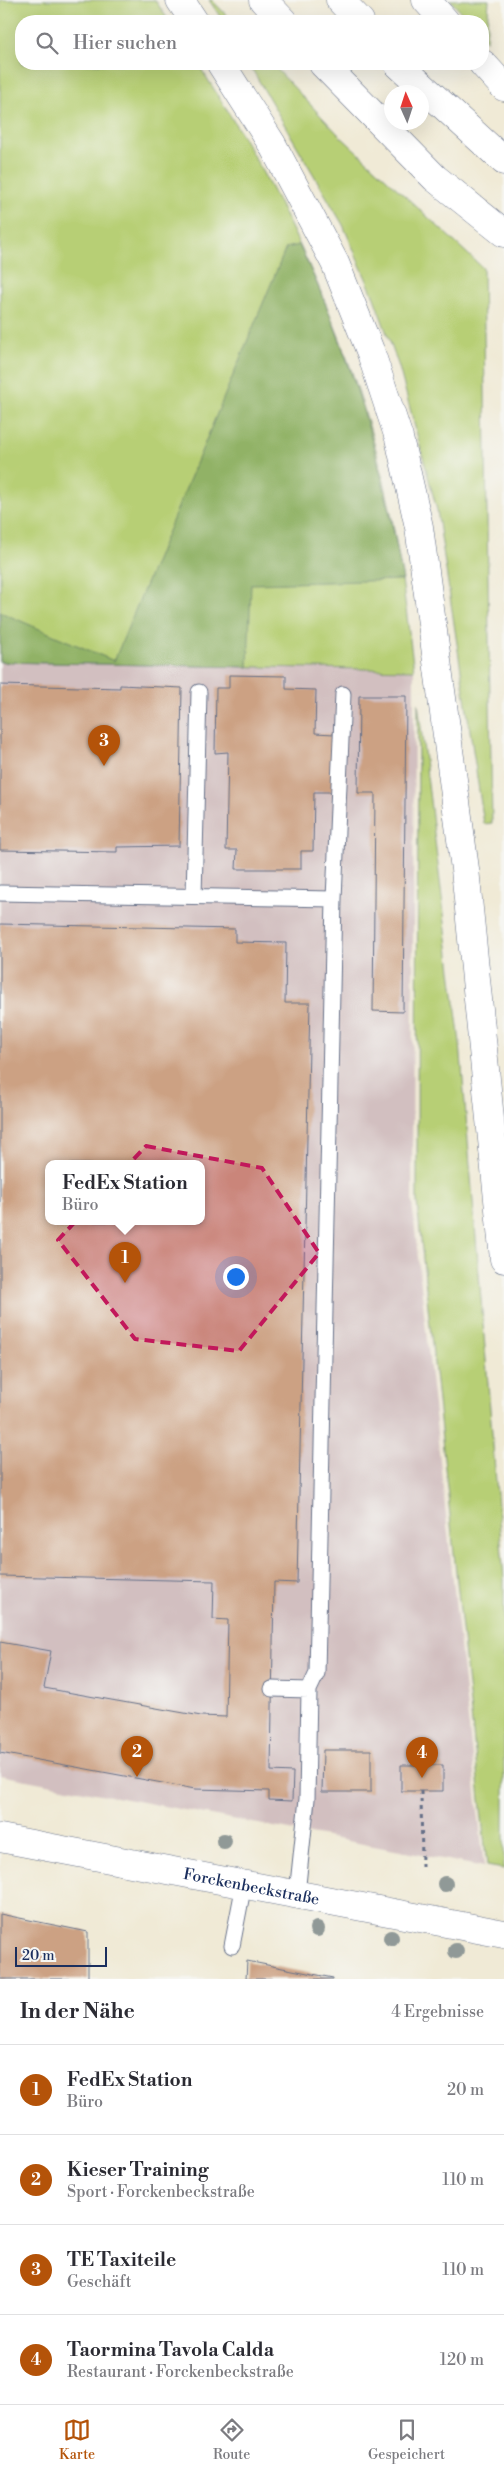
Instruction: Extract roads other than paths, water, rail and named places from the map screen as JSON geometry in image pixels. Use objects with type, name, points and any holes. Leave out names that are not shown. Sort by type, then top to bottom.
[{"type":"main road","points":[[180,0],[190,15]]},
{"type":"main road","points":[[263,0],[277,15]]},
{"type":"main road","points":[[340,0],[354,15]]},
{"type":"main road","points":[[426,0],[440,15]]},
{"type":"main road","points":[[225,70],[272,144],[335,263],[371,353],[399,438],[419,527],[465,869],[504,1259]]},
{"type":"main road","points":[[329,70],[436,178],[504,232]]},
{"type":"main road","points":[[405,70],[504,161]]},
{"type":"main road","points":[[488,70],[504,87]]},
{"type":"main road","name":"Forckenbeckstraße","points":[[0,1838],[504,1934]]},
{"type":"lane","points":[[194,896],[199,692]]},
{"type":"lane","points":[[297,1894],[307,1799],[309,1690],[318,1673],[334,899],[343,694]]},
{"type":"lane","points":[[0,893],[334,899]]},
{"type":"lane","points":[[272,1689],[309,1690]]},
{"type":"lane","points":[[232,1946],[244,1884]]},
{"type":"place","name":"TE Taxiteile","points":[[104,766]]},
{"type":"place","name":"FedEx Station","points":[[125,1283]]},
{"type":"place","name":"Kieser Training","points":[[137,1777]]},
{"type":"place","name":"Taormina Tavola Calda","points":[[422,1778]]}]
